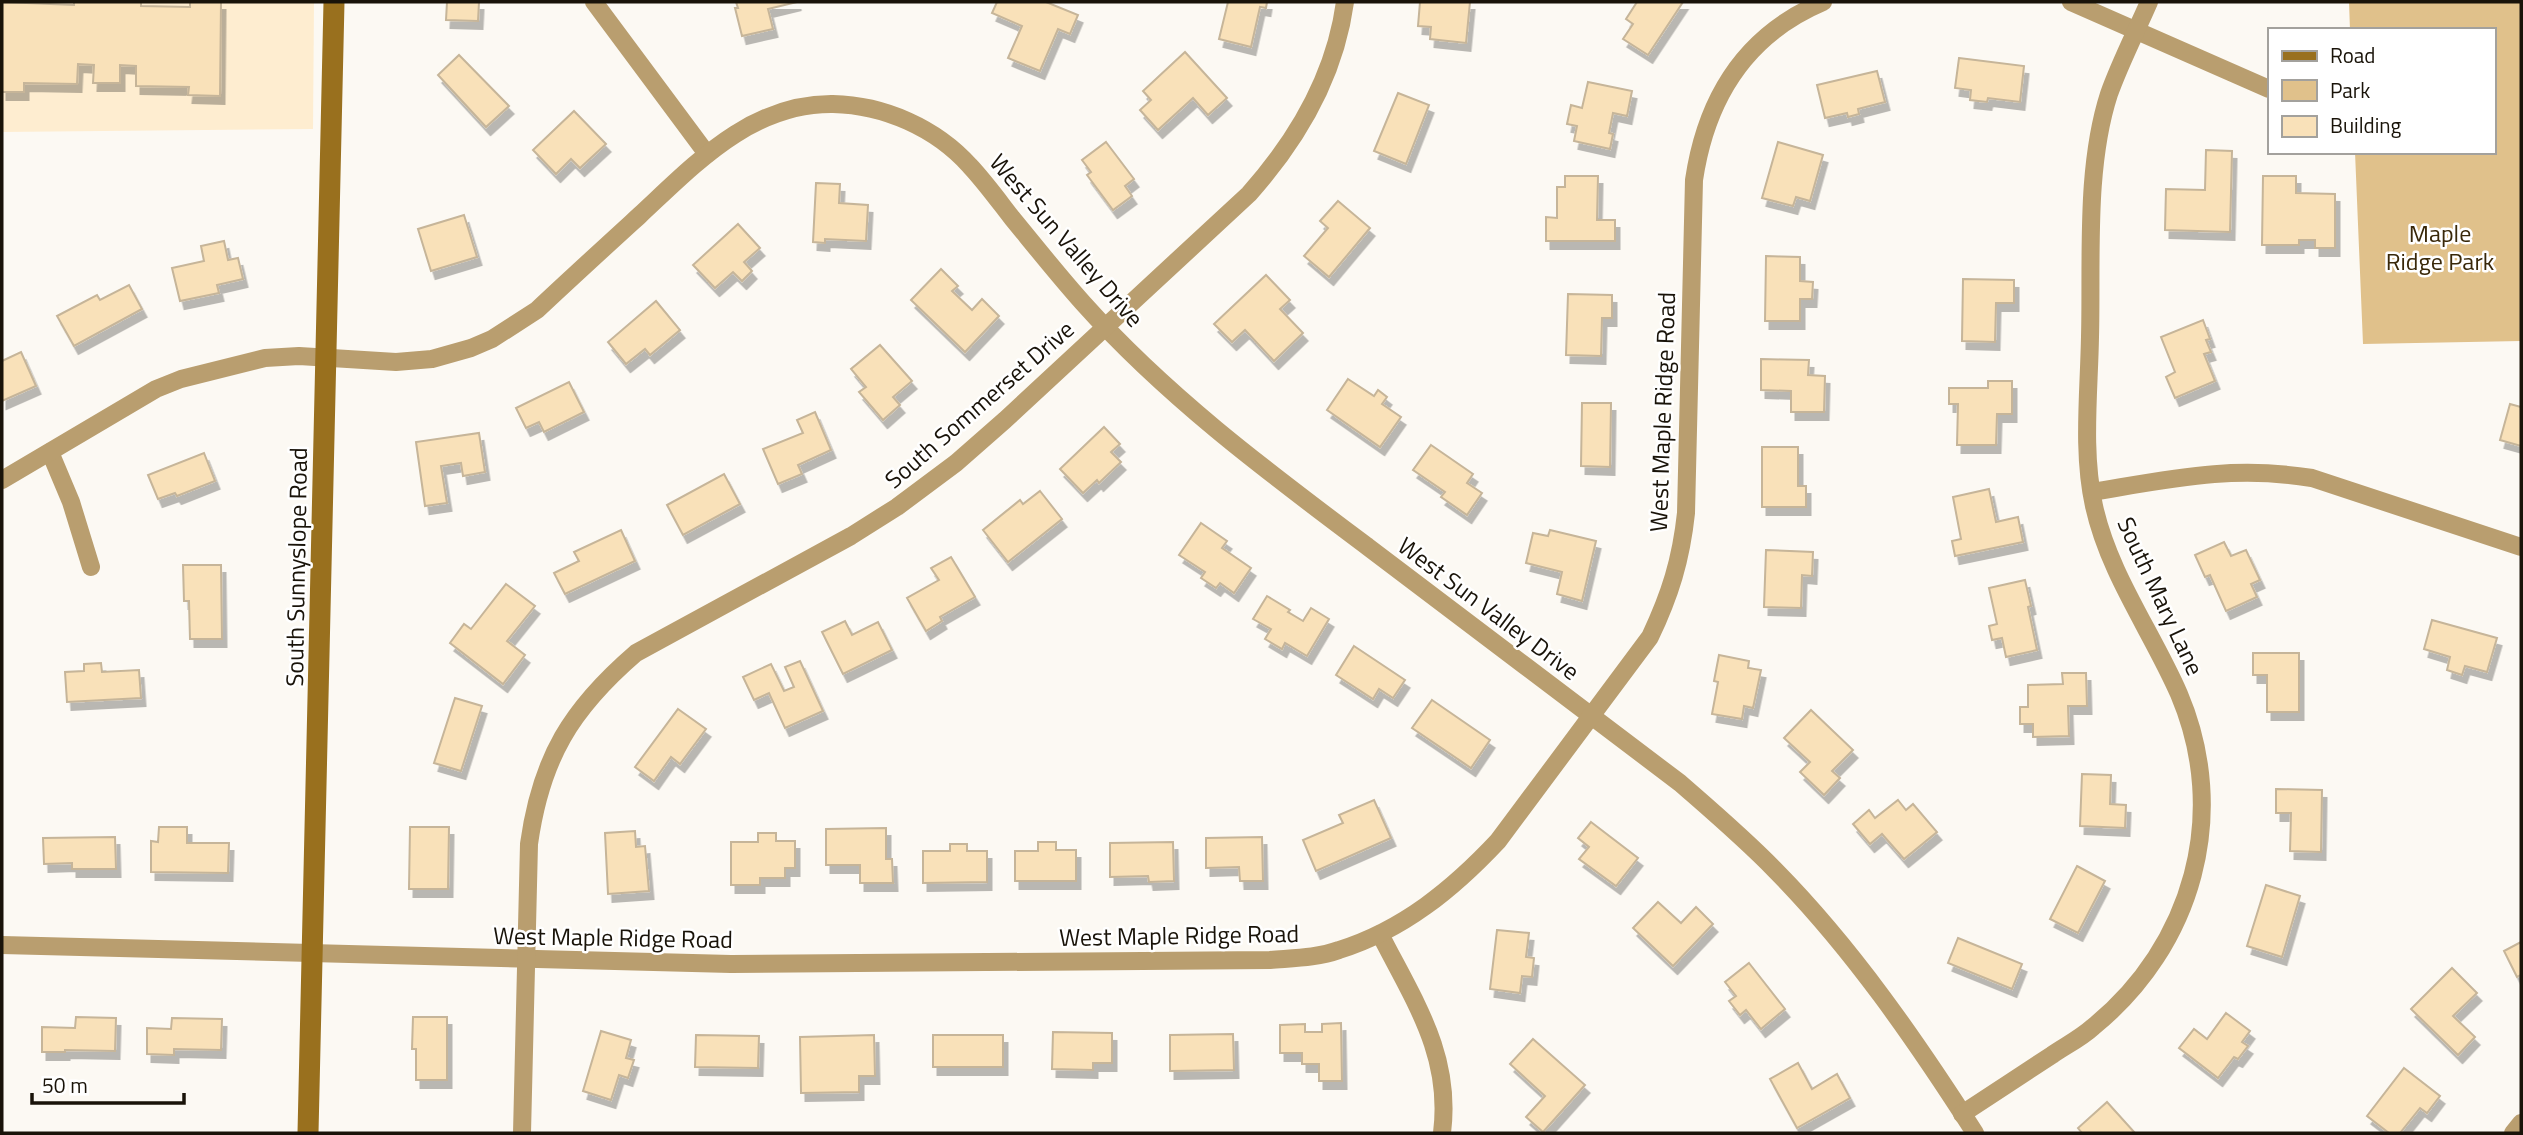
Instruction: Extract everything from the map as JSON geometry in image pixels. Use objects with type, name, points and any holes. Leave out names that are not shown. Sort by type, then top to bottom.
[{"type":"street","name":"South Sunnyslope Road","points":[[308,1133],[334,2]]},
{"type":"street","points":[[594,2],[707,154]]},
{"type":"street","name":"South Sommerset Drive","points":[[522,1133],[529,844],[534,811],[544,775],[577,712],[607,678],[645,648],[851,536],[897,507],[956,463],[1106,327],[1249,194],[1273,167],[1296,134],[1331,64],[1345,2]]},
{"type":"street","name":"West Maple Ridge Road","points":[[2,945],[731,964],[1270,960],[1338,951],[1380,934],[1423,908],[1470,871],[1523,809],[1650,637],[1667,600],[1683,542],[1694,180],[1698,151],[1708,118],[1721,91],[1742,61],[1774,30],[1822,2]]},
{"type":"street","points":[[2071,2],[2268,89]]},
{"type":"street","name":"South Mary Lane","points":[[1962,1114],[2092,1029],[2145,976],[2173,932],[2195,870],[2202,831],[2203,804],[2197,746],[2178,691],[2109,555],[2092,492],[2088,448],[2093,204],[2097,148],[2109,94],[2149,2]]},
{"type":"street","name":"West Sun Valley Drive","points":[[2,480],[156,389],[181,379],[265,358],[396,362],[432,359],[471,348],[516,326],[537,310],[707,154],[746,127],[772,115],[797,108],[836,104],[871,109],[898,117],[919,126],[947,144],[970,165],[1050,265],[1106,327],[1212,427],[1680,783],[1776,871],[1874,986],[1975,1133]]},
{"type":"street","points":[[50,452],[71,502],[91,567]]},
{"type":"street","points":[[2092,492],[2205,473],[2282,473],[2312,478],[2521,547]]},
{"type":"street","points":[[1380,934],[1432,1040],[1443,1076],[1442,1133]]},
{"type":"street","points":[[2513,1133],[2521,1123]]},
{"type":"shaded area","points":[[2,2],[314,2],[313,129],[2,132]]},
{"type":"green space","name":"Maple Ridge Park","points":[[2349,2],[2521,2],[2521,341],[2363,344],[2355,154],[2495,154],[2495,28],[2350,28]]},
{"type":"building","points":[[2,2],[74,5],[74,2],[141,2],[141,6],[190,7],[190,2],[221,2],[220,96],[188,95],[189,87],[136,86],[136,66],[120,65],[120,83],[93,83],[94,65],[78,64],[77,84],[24,83],[24,92],[2,92]]},
{"type":"building","points":[[447,2],[479,2],[478,21],[446,20]]},
{"type":"building","points":[[736,2],[797,2],[768,9],[773,29],[742,36]]},
{"type":"building","points":[[997,2],[1046,2],[1078,15],[1070,34],[1058,29],[1040,71],[1008,58],[1022,26],[992,13]]},
{"type":"building","points":[[1228,2],[1267,2],[1266,8],[1260,7],[1251,47],[1219,39]]},
{"type":"building","points":[[1420,2],[1470,2],[1466,43],[1430,39],[1431,27],[1418,26]]},
{"type":"building","points":[[1637,2],[1683,2],[1648,55],[1623,39],[1633,24],[1626,19]]},
{"type":"building","points":[[1185,52],[1227,98],[1208,115],[1193,98],[1158,130],[1140,110],[1151,100],[1143,91]]},
{"type":"building","points":[[459,55],[509,106],[486,127],[438,75]]},
{"type":"building","points":[[1959,58],[2024,66],[2020,102],[1988,98],[1987,102],[1970,100],[1971,90],[1955,88]]},
{"type":"building","points":[[1877,71],[1885,102],[1858,109],[1859,114],[1848,117],[1847,113],[1825,118],[1817,85]]},
{"type":"building","points":[[1588,82],[1632,91],[1627,116],[1613,113],[1609,133],[1613,134],[1610,149],[1574,141],[1577,126],[1567,124],[1571,105],[1582,108]]},
{"type":"building","points":[[1398,93],[1429,105],[1406,164],[1374,151]]},
{"type":"building","points":[[574,111],[606,144],[580,168],[571,159],[556,174],[533,150]]},
{"type":"building","points":[[1106,142],[1134,179],[1125,186],[1132,196],[1113,210],[1087,175],[1091,172],[1082,160]]},
{"type":"building","points":[[1778,142],[1823,155],[1810,201],[1796,197],[1793,206],[1762,198]]},
{"type":"building","points":[[2206,150],[2232,151],[2230,232],[2165,230],[2166,189],[2205,190]]},
{"type":"building","points":[[1565,176],[1598,176],[1597,220],[1615,220],[1615,241],[1546,241],[1546,217],[1557,218],[1557,187],[1565,187]]},
{"type":"building","points":[[2263,176],[2296,176],[2296,193],[2335,194],[2335,248],[2315,248],[2315,240],[2299,240],[2299,245],[2262,245]]},
{"type":"building","points":[[816,183],[840,184],[839,203],[868,205],[866,241],[825,239],[825,243],[813,242]]},
{"type":"building","points":[[1338,201],[1370,228],[1329,277],[1304,256],[1328,228],[1320,221]]},
{"type":"building","points":[[464,215],[477,257],[431,271],[418,229]]},
{"type":"building","points":[[738,224],[760,248],[744,262],[752,271],[742,281],[733,272],[715,288],[693,265]]},
{"type":"building","points":[[224,241],[228,260],[238,258],[243,279],[217,285],[219,293],[180,301],[172,268],[204,261],[201,246]]},
{"type":"building","points":[[1766,256],[1800,257],[1800,281],[1813,282],[1812,299],[1800,299],[1800,321],[1765,321]]},
{"type":"building","points":[[941,269],[958,286],[952,291],[972,310],[982,299],[999,316],[965,352],[911,300]]},
{"type":"building","points":[[1266,275],[1290,300],[1280,309],[1303,333],[1274,361],[1245,330],[1232,342],[1214,324]]},
{"type":"building","points":[[1963,279],[2014,280],[2014,303],[1996,303],[1995,342],[1962,341]]},
{"type":"building","points":[[129,285],[142,309],[74,346],[57,316],[97,295],[100,300]]},
{"type":"building","points":[[1568,294],[1612,295],[1612,318],[1602,318],[1601,356],[1566,355]]},
{"type":"building","points":[[656,301],[680,330],[650,355],[645,349],[626,364],[608,342]]},
{"type":"building","points":[[2203,320],[2210,339],[2206,340],[2211,352],[2204,354],[2215,381],[2175,398],[2166,377],[2175,372],[2161,337]]},
{"type":"building","points":[[880,345],[912,381],[893,397],[900,405],[883,420],[859,392],[866,387],[851,369]]},
{"type":"building","points":[[21,352],[36,386],[2,401],[2,361]]},
{"type":"building","points":[[1761,359],[1809,360],[1808,375],[1825,376],[1824,412],[1791,412],[1791,391],[1761,390]]},
{"type":"building","points":[[1348,379],[1374,396],[1378,390],[1387,397],[1382,404],[1401,417],[1380,447],[1327,410]]},
{"type":"building","points":[[1988,381],[2012,381],[2012,414],[1997,414],[1996,445],[1957,445],[1958,404],[1949,404],[1949,388],[1988,388]]},
{"type":"building","points":[[569,382],[584,412],[544,432],[539,422],[526,428],[516,408]]},
{"type":"building","points":[[1582,403],[1611,403],[1610,467],[1581,466]]},
{"type":"building","points":[[2510,404],[2521,407],[2521,446],[2500,440]]},
{"type":"building","points":[[815,412],[831,450],[798,465],[802,474],[778,484],[763,449],[803,433],[797,420]]},
{"type":"building","points":[[1104,427],[1120,444],[1111,452],[1121,462],[1099,483],[1097,480],[1083,493],[1060,469]]},
{"type":"building","points":[[479,433],[485,472],[463,476],[461,463],[441,466],[447,503],[425,506],[416,442]]},
{"type":"building","points":[[1431,445],[1473,474],[1467,483],[1482,493],[1467,515],[1441,497],[1445,492],[1413,470]]},
{"type":"building","points":[[1762,447],[1798,447],[1798,486],[1806,486],[1806,507],[1762,507]]},
{"type":"building","points":[[204,453],[215,481],[177,496],[175,493],[158,499],[148,475]]},
{"type":"building","points":[[724,474],[740,504],[683,535],[667,505]]},
{"type":"building","points":[[1989,489],[1996,522],[2018,517],[2023,542],[1955,556],[1952,541],[1961,539],[1953,497]]},
{"type":"building","points":[[1040,491],[1062,519],[1008,562],[983,530],[1020,500],[1023,504]]},
{"type":"building","points":[[1201,523],[1227,541],[1222,548],[1251,568],[1234,593],[1220,583],[1216,588],[1201,578],[1205,572],[1179,555]]},
{"type":"building","points":[[621,530],[635,561],[565,594],[554,573],[579,561],[574,552]]},
{"type":"building","points":[[1550,530],[1596,541],[1582,601],[1557,594],[1562,572],[1526,563],[1533,533],[1548,536]]},
{"type":"building","points":[[2224,542],[2231,556],[2246,550],[2260,580],[2251,584],[2257,597],[2226,611],[2210,575],[2205,577],[2195,555]]},
{"type":"building","points":[[1766,550],[1813,552],[1812,576],[1802,575],[1801,608],[1764,607]]},
{"type":"building","points":[[951,557],[975,597],[940,617],[942,621],[926,631],[907,598],[939,580],[931,568]]},
{"type":"building","points":[[183,565],[221,565],[222,639],[190,639],[189,601],[184,601]]},
{"type":"building","points":[[2025,580],[2037,650],[2006,657],[2002,638],[1992,640],[1989,626],[1997,624],[1989,588]]},
{"type":"building","points":[[506,584],[535,606],[507,641],[525,655],[503,684],[450,643],[464,624],[471,629]]},
{"type":"building","points":[[1267,596],[1303,621],[1311,608],[1329,619],[1307,656],[1285,643],[1282,649],[1265,639],[1271,629],[1253,619]]},
{"type":"building","points":[[2432,620],[2497,638],[2487,672],[2465,666],[2462,675],[2447,670],[2450,657],[2424,649]]},
{"type":"building","points":[[845,621],[852,635],[878,622],[892,650],[843,674],[822,632]]},
{"type":"building","points":[[1354,646],[1405,680],[1393,698],[1379,689],[1373,699],[1336,675]]},
{"type":"building","points":[[2253,653],[2299,653],[2299,712],[2267,712],[2267,675],[2253,675]]},
{"type":"building","points":[[1719,655],[1749,661],[1748,668],[1761,670],[1753,708],[1744,706],[1742,719],[1712,714],[1718,682],[1714,681]]},
{"type":"building","points":[[800,661],[823,711],[785,728],[769,693],[754,700],[743,677],[771,664],[784,691],[794,687],[785,667]]},
{"type":"building","points":[[101,663],[102,672],[139,670],[141,698],[67,702],[65,672],[84,671],[84,664]]},
{"type":"building","points":[[2062,673],[2086,673],[2087,706],[2068,706],[2069,736],[2033,737],[2033,724],[2020,724],[2020,707],[2028,707],[2028,685],[2063,684]]},
{"type":"building","points":[[455,698],[482,706],[461,771],[434,763]]},
{"type":"building","points":[[1432,700],[1490,740],[1471,768],[1412,728]]},
{"type":"building","points":[[678,709],[706,729],[680,764],[671,757],[654,781],[635,767]]},
{"type":"building","points":[[1811,710],[1853,750],[1832,771],[1840,778],[1824,795],[1800,772],[1810,762],[1784,738]]},
{"type":"building","points":[[2082,774],[2111,775],[2110,804],[2126,805],[2125,828],[2080,826]]},
{"type":"building","points":[[2276,789],[2322,790],[2321,852],[2290,851],[2291,813],[2276,813]]},
{"type":"building","points":[[1374,800],[1391,838],[1316,871],[1303,840],[1343,823],[1339,815]]},
{"type":"building","points":[[1898,800],[1906,810],[1913,804],[1937,832],[1904,859],[1882,834],[1870,844],[1853,824],[1869,810],[1875,818]]},
{"type":"building","points":[[1591,822],[1638,858],[1616,886],[1579,859],[1589,847],[1578,838]]},
{"type":"building","points":[[159,827],[187,827],[187,843],[229,843],[228,873],[151,872],[151,841],[158,842]]},
{"type":"building","points":[[410,827],[449,827],[448,889],[409,889]]},
{"type":"building","points":[[886,828],[886,859],[892,859],[893,883],[860,883],[860,865],[826,865],[826,829]]},
{"type":"building","points":[[635,831],[636,847],[645,846],[649,891],[608,894],[605,833]]},
{"type":"building","points":[[758,833],[776,833],[776,841],[795,841],[795,868],[785,868],[785,878],[760,878],[760,885],[731,885],[731,842],[758,842]]},
{"type":"building","points":[[115,837],[116,869],[72,869],[72,863],[44,864],[43,838]]},
{"type":"building","points":[[1262,837],[1263,881],[1240,881],[1239,867],[1206,868],[1206,838]]},
{"type":"building","points":[[1038,842],[1056,842],[1056,850],[1076,850],[1076,881],[1015,881],[1015,851],[1038,851]]},
{"type":"building","points":[[1173,842],[1174,881],[1149,882],[1148,876],[1110,877],[1110,843]]},
{"type":"building","points":[[950,844],[967,844],[967,851],[987,851],[987,882],[923,883],[923,851],[950,851]]},
{"type":"building","points":[[2077,866],[2105,881],[2078,933],[2050,919]]},
{"type":"building","points":[[2266,885],[2300,896],[2282,957],[2247,946]]},
{"type":"building","points":[[1658,902],[1681,923],[1696,907],[1713,924],[1673,966],[1633,928]]},
{"type":"building","points":[[1497,930],[1529,933],[1526,957],[1534,958],[1532,977],[1522,976],[1520,993],[1490,989]]},
{"type":"building","points":[[1958,938],[2022,964],[2012,989],[1948,963]]},
{"type":"building","points":[[2521,942],[2521,975],[2517,977],[2504,951]]},
{"type":"building","points":[[1749,963],[1785,1009],[1761,1029],[1746,1010],[1740,1015],[1729,1001],[1736,996],[1725,982]]},
{"type":"building","points":[[2452,968],[2477,993],[2453,1016],[2475,1037],[2458,1055],[2411,1009]]},
{"type":"building","points":[[2226,1013],[2250,1031],[2242,1042],[2248,1046],[2238,1059],[2234,1057],[2218,1078],[2179,1048],[2194,1029],[2207,1039]]},
{"type":"building","points":[[76,1017],[116,1018],[115,1051],[42,1052],[42,1027],[75,1028]]},
{"type":"building","points":[[413,1017],[447,1017],[447,1080],[416,1080],[416,1049],[412,1049]]},
{"type":"building","points":[[172,1018],[222,1019],[221,1050],[174,1049],[174,1055],[147,1054],[147,1028],[171,1029]]},
{"type":"building","points":[[1341,1023],[1342,1081],[1319,1081],[1319,1064],[1302,1064],[1302,1053],[1280,1053],[1280,1025],[1305,1024],[1305,1032],[1322,1032],[1322,1024]]},
{"type":"building","points":[[601,1031],[631,1040],[626,1058],[634,1060],[628,1078],[619,1075],[611,1100],[583,1091]]},
{"type":"building","points":[[1053,1032],[1112,1033],[1112,1063],[1093,1063],[1093,1070],[1052,1069]]},
{"type":"building","points":[[1233,1034],[1234,1070],[1170,1071],[1170,1035]]},
{"type":"building","points":[[696,1035],[759,1036],[758,1068],[695,1067]]},
{"type":"building","points":[[874,1035],[875,1076],[859,1076],[859,1092],[801,1093],[800,1037]]},
{"type":"building","points":[[933,1035],[1003,1035],[1003,1067],[933,1067]]},
{"type":"building","points":[[1533,1039],[1585,1085],[1543,1132],[1526,1117],[1545,1096],[1510,1064]]},
{"type":"building","points":[[1798,1063],[1812,1089],[1837,1074],[1850,1098],[1797,1128],[1770,1079]]},
{"type":"building","points":[[2404,1068],[2440,1096],[2427,1113],[2420,1108],[2400,1133],[2389,1133],[2367,1116]]},
{"type":"building","points":[[2107,1102],[2135,1133],[2082,1133],[2078,1128]]}]
